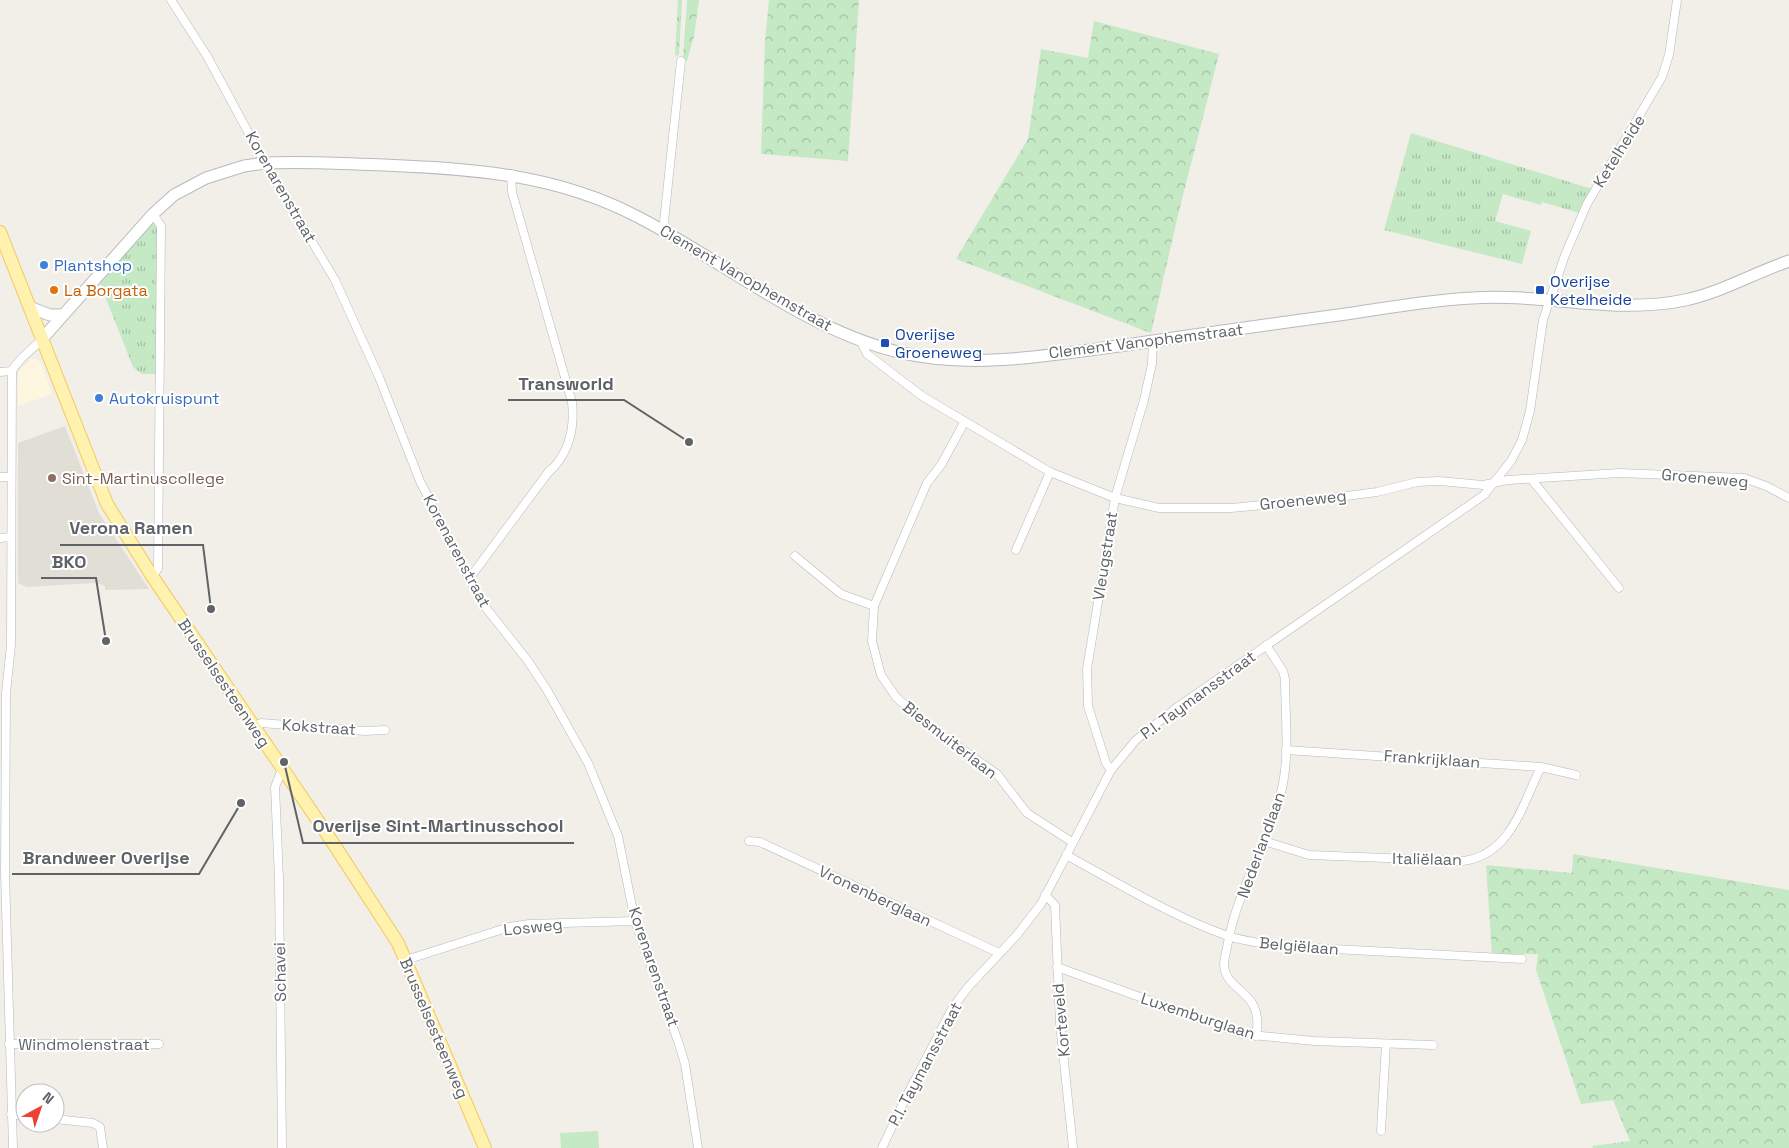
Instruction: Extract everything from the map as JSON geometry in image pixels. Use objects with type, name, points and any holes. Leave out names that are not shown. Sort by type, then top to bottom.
[{"type":"main road","name":"Brusselsesteenweg","points":[[0,232],[100,489],[121,529],[380,915],[406,960],[485,1148]]},
{"type":"street","name":"Korenarenstraat","points":[[171,0],[207,56],[265,163],[335,280],[379,377],[420,481],[469,578],[486,608],[528,661],[547,690],[588,763],[618,836],[635,921],[685,1064],[698,1148]]},
{"type":"street","name":"Ketelheide","points":[[1550,300],[1565,255],[1587,204],[1662,77],[1669,55],[1677,0]]},
{"type":"street","points":[[663,231],[681,61]]},
{"type":"street","name":"Clement Vanophemstraat","points":[[42,339],[153,214],[180,190],[197,182],[244,166],[265,163],[453,168],[511,174],[549,182],[592,196],[663,231],[776,298],[820,322],[860,340],[899,352],[945,360],[1003,360],[1453,299],[1494,297],[1622,305],[1686,300],[1725,288],[1789,261]]},
{"type":"street","points":[[469,578],[567,445],[574,421],[572,402],[512,192],[511,174]]},
{"type":"street","points":[[152,576],[158,569],[159,549],[161,226],[153,214]]},
{"type":"street","name":"P.I. Taymansstraat","points":[[882,1148],[906,1097],[953,1007],[1016,936],[1045,895],[1111,770],[1136,740],[1151,726],[1477,500],[1495,483],[1511,461],[1530,411],[1543,320],[1550,300]]},
{"type":"street","points":[[29,307],[50,315],[62,315]]},
{"type":"street","points":[[13,1148],[2,881],[6,693],[10,645],[12,371],[16,363],[42,339]]},
{"type":"street","name":"Groeneweg","points":[[860,340],[867,354],[922,396],[964,423],[1050,472],[1115,498],[1159,508],[1231,508],[1377,492],[1417,482],[1439,481],[1483,485],[1508,480],[1620,473],[1744,478],[1766,486],[1789,498]]},
{"type":"street","name":"Vleugstraat","points":[[1111,770],[1100,745],[1088,706],[1087,669],[1115,498],[1144,400],[1152,364],[1153,341]]},
{"type":"street","points":[[0,372],[12,371]]},
{"type":"street","name":"Biesmuiterlaan","points":[[964,423],[941,465],[927,483],[874,606],[872,641],[881,676],[896,697],[926,724],[997,774],[1027,813],[1072,842]]},
{"type":"street","points":[[1016,550],[1050,472]]},
{"type":"street","points":[[0,477],[11,477]]},
{"type":"street","points":[[1532,480],[1619,588]]},
{"type":"street","points":[[0,538],[11,537]]},
{"type":"street","points":[[795,556],[841,594],[874,606]]},
{"type":"street","name":"Nederlandlaan","points":[[1256,1036],[1258,1014],[1255,1005],[1227,976],[1224,966],[1234,919],[1280,799],[1286,750],[1283,671],[1266,646]]},
{"type":"street","name":"Kokstraat","points":[[254,727],[261,723],[385,730]]},
{"type":"street","name":"Frankrijklaan","points":[[1286,750],[1540,767],[1576,776]]},
{"type":"street","name":"Italiëlaan","points":[[1264,841],[1309,855],[1463,861],[1478,859],[1492,852],[1511,830],[1540,767]]},
{"type":"street","name":"Schavei","points":[[282,769],[277,779],[276,796],[282,1148]]},
{"type":"street","points":[[276,796],[280,789],[291,782]]},
{"type":"street","name":"Vronenberglaan","points":[[749,841],[760,842],[999,953]]},
{"type":"street","name":"Belgiëlaan","points":[[1066,855],[1165,907],[1229,936],[1277,946],[1522,959]]},
{"type":"street","name":"Korteveld","points":[[1045,895],[1055,904],[1060,1023],[1073,1148]]},
{"type":"street","name":"Losweg","points":[[406,960],[508,927],[529,924],[635,921]]},
{"type":"street","name":"Luxemburglaan","points":[[1057,967],[1242,1034],[1386,1044],[1433,1045]]},
{"type":"street","name":"Windmolenstraat","points":[[9,1044],[159,1044]]},
{"type":"street","points":[[1381,1131],[1386,1044]]},
{"type":"street","points":[[0,1056],[9,1056]]},
{"type":"street","points":[[65,1120],[93,1123],[100,1128],[103,1148]]},
{"type":"shaded area","points":[[31,359],[36,359],[41,363],[52,394],[18,406],[18,375]]},
{"type":"shaded area","name":"Sint-Martinuscollege","points":[[65,426],[99,513],[149,589],[105,590],[105,586],[96,583],[27,587],[18,583],[18,443]]},
{"type":"green space","points":[[678,0],[682,0],[679,55],[675,56]]},
{"type":"green space","points":[[687,0],[699,0],[694,36],[687,61],[683,59]]},
{"type":"green space","points":[[769,0],[859,0],[848,161],[761,154],[765,42]]},
{"type":"green space","points":[[1094,21],[1219,54],[1178,215],[1151,333],[956,259],[1028,139],[1041,49],[1088,58]]},
{"type":"green space","points":[[1411,133],[1592,189],[1579,213],[1542,202],[1541,205],[1503,194],[1495,221],[1531,231],[1522,264],[1384,230]]},
{"type":"green space","points":[[152,222],[159,227],[158,374],[142,374],[133,367],[99,281]]},
{"type":"green space","points":[[1573,854],[1789,890],[1789,1148],[1593,1148],[1592,1146],[1630,1141],[1613,1100],[1581,1104],[1536,970],[1538,954],[1492,954],[1486,865],[1572,873]]},
{"type":"green space","points":[[598,1131],[599,1148],[561,1148],[560,1133]]},
{"type":"place","name":"Plantshop","points":[[44,265]]},
{"type":"place","name":"La Borgata","points":[[54,290]]},
{"type":"place","name":"Overijse Ketelheide","points":[[1540,290]]},
{"type":"place","name":"Overijse Groeneweg","points":[[885,343]]},
{"type":"place","name":"Autokruispunt","points":[[99,398]]},
{"type":"place","name":"Transworld","points":[[689,442]]},
{"type":"place","name":"Sint-Martinuscollege","points":[[52,478]]},
{"type":"place","name":"Verona Ramen","points":[[211,609]]},
{"type":"place","name":"BKO","points":[[106,641]]},
{"type":"place","name":"Overijse Sint-Martinusschool","points":[[284,762]]},
{"type":"place","name":"Brandweer Overijse","points":[[241,803]]}]
